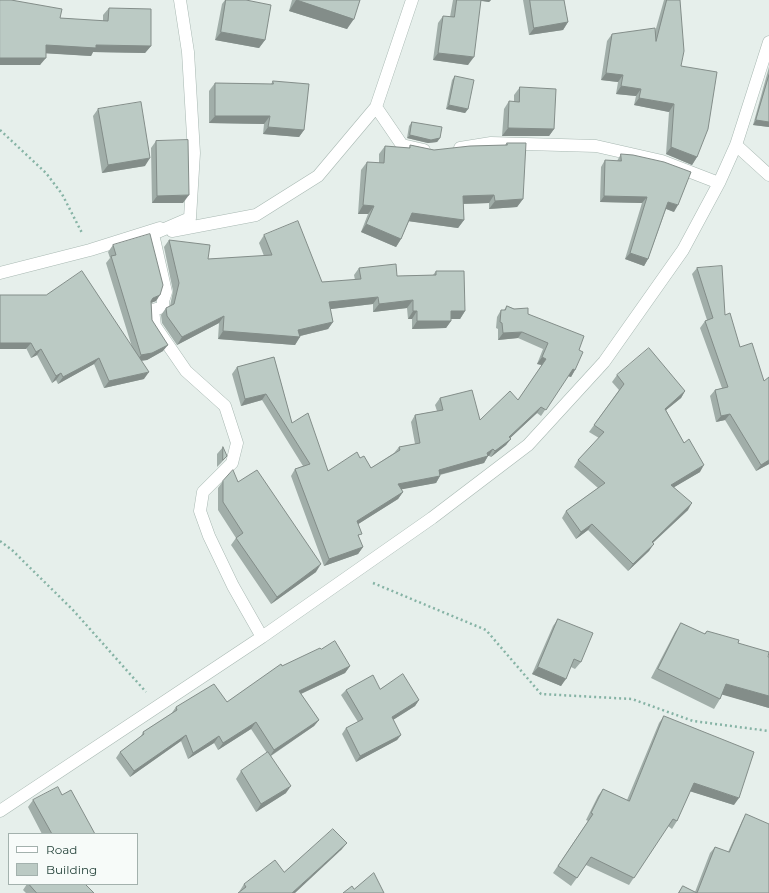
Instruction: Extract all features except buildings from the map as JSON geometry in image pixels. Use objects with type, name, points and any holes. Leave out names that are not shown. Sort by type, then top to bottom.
[{"type":"street","points":[[180,0],[188,52],[194,153],[190,218]]},
{"type":"street","points":[[153,234],[256,215],[318,176],[376,107],[412,0]]},
{"type":"street","points":[[0,811],[262,637],[432,518],[528,445],[604,362],[683,250],[719,183],[736,145],[769,42]]},
{"type":"street","points":[[376,107],[402,145],[428,152],[435,151]]},
{"type":"street","points":[[448,149],[491,143],[596,146],[662,161],[719,183]]},
{"type":"street","points":[[736,145],[769,175]]},
{"type":"street","points":[[153,234],[190,218]]},
{"type":"street","points":[[0,273],[90,250],[190,218]]},
{"type":"street","points":[[153,234],[166,292],[163,300],[163,306],[153,310],[155,326],[186,371],[224,406],[237,443],[232,463],[203,492],[200,511],[208,536],[233,586],[262,637]]},
{"type":"path","points":[[0,130],[30,157],[50,178],[62,194],[90,250]]},
{"type":"path","points":[[0,541],[12,550],[73,610],[159,706]]},
{"type":"path","points":[[351,574],[486,630],[541,694],[632,699],[693,721],[769,731]]}]
